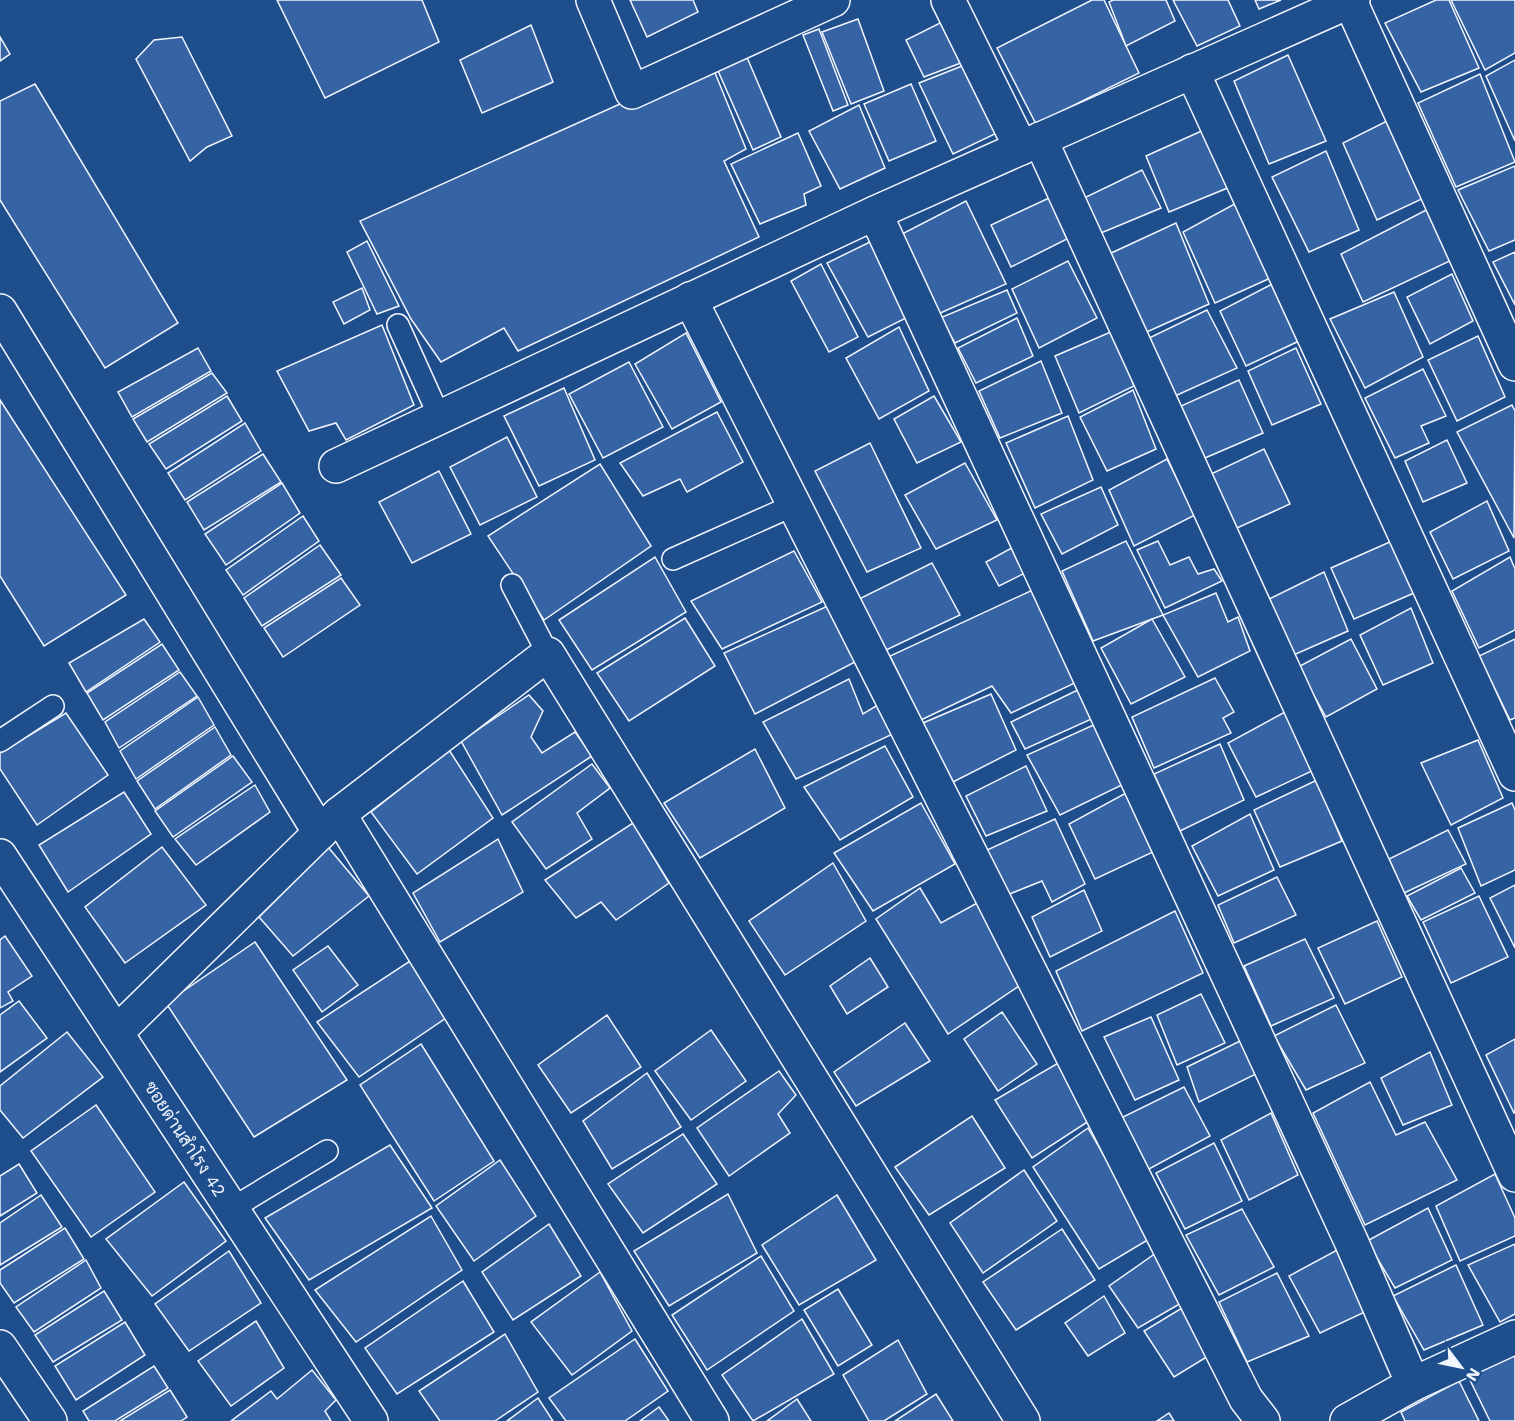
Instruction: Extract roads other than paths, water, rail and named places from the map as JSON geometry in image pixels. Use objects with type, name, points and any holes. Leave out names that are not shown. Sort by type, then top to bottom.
[{"type":"street","points":[[593,0],[632,92],[833,0]]},
{"type":"street","points":[[948,0],[1030,144],[1515,1175]]},
{"type":"street","points":[[336,466],[875,213],[1351,1],[1515,364]]},
{"type":"street","points":[[1192,71],[1515,774]]},
{"type":"street","points":[[875,213],[1341,1220],[1413,1384]]},
{"type":"street","points":[[690,299],[1246,1399],[1263,1421]]},
{"type":"street","points":[[0,311],[712,1421]]},
{"type":"street","points":[[116,1033],[330,823],[548,654],[1023,1421]]},
{"type":"street","name":"ซอยด่านสำโรง 42","points":[[0,856],[371,1421]]},
{"type":"street","points":[[1347,1421],[1413,1384],[1515,1337]]},
{"type":"street","points":[[0,1347],[43,1419]]},
{"type":"lane","points":[[398,325],[440,418]]},
{"type":"lane","points":[[673,559],[794,505]]},
{"type":"lane","points":[[512,585],[548,654]]},
{"type":"lane","points":[[0,741],[53,706]]},
{"type":"lane","points":[[231,1209],[327,1151]]}]
